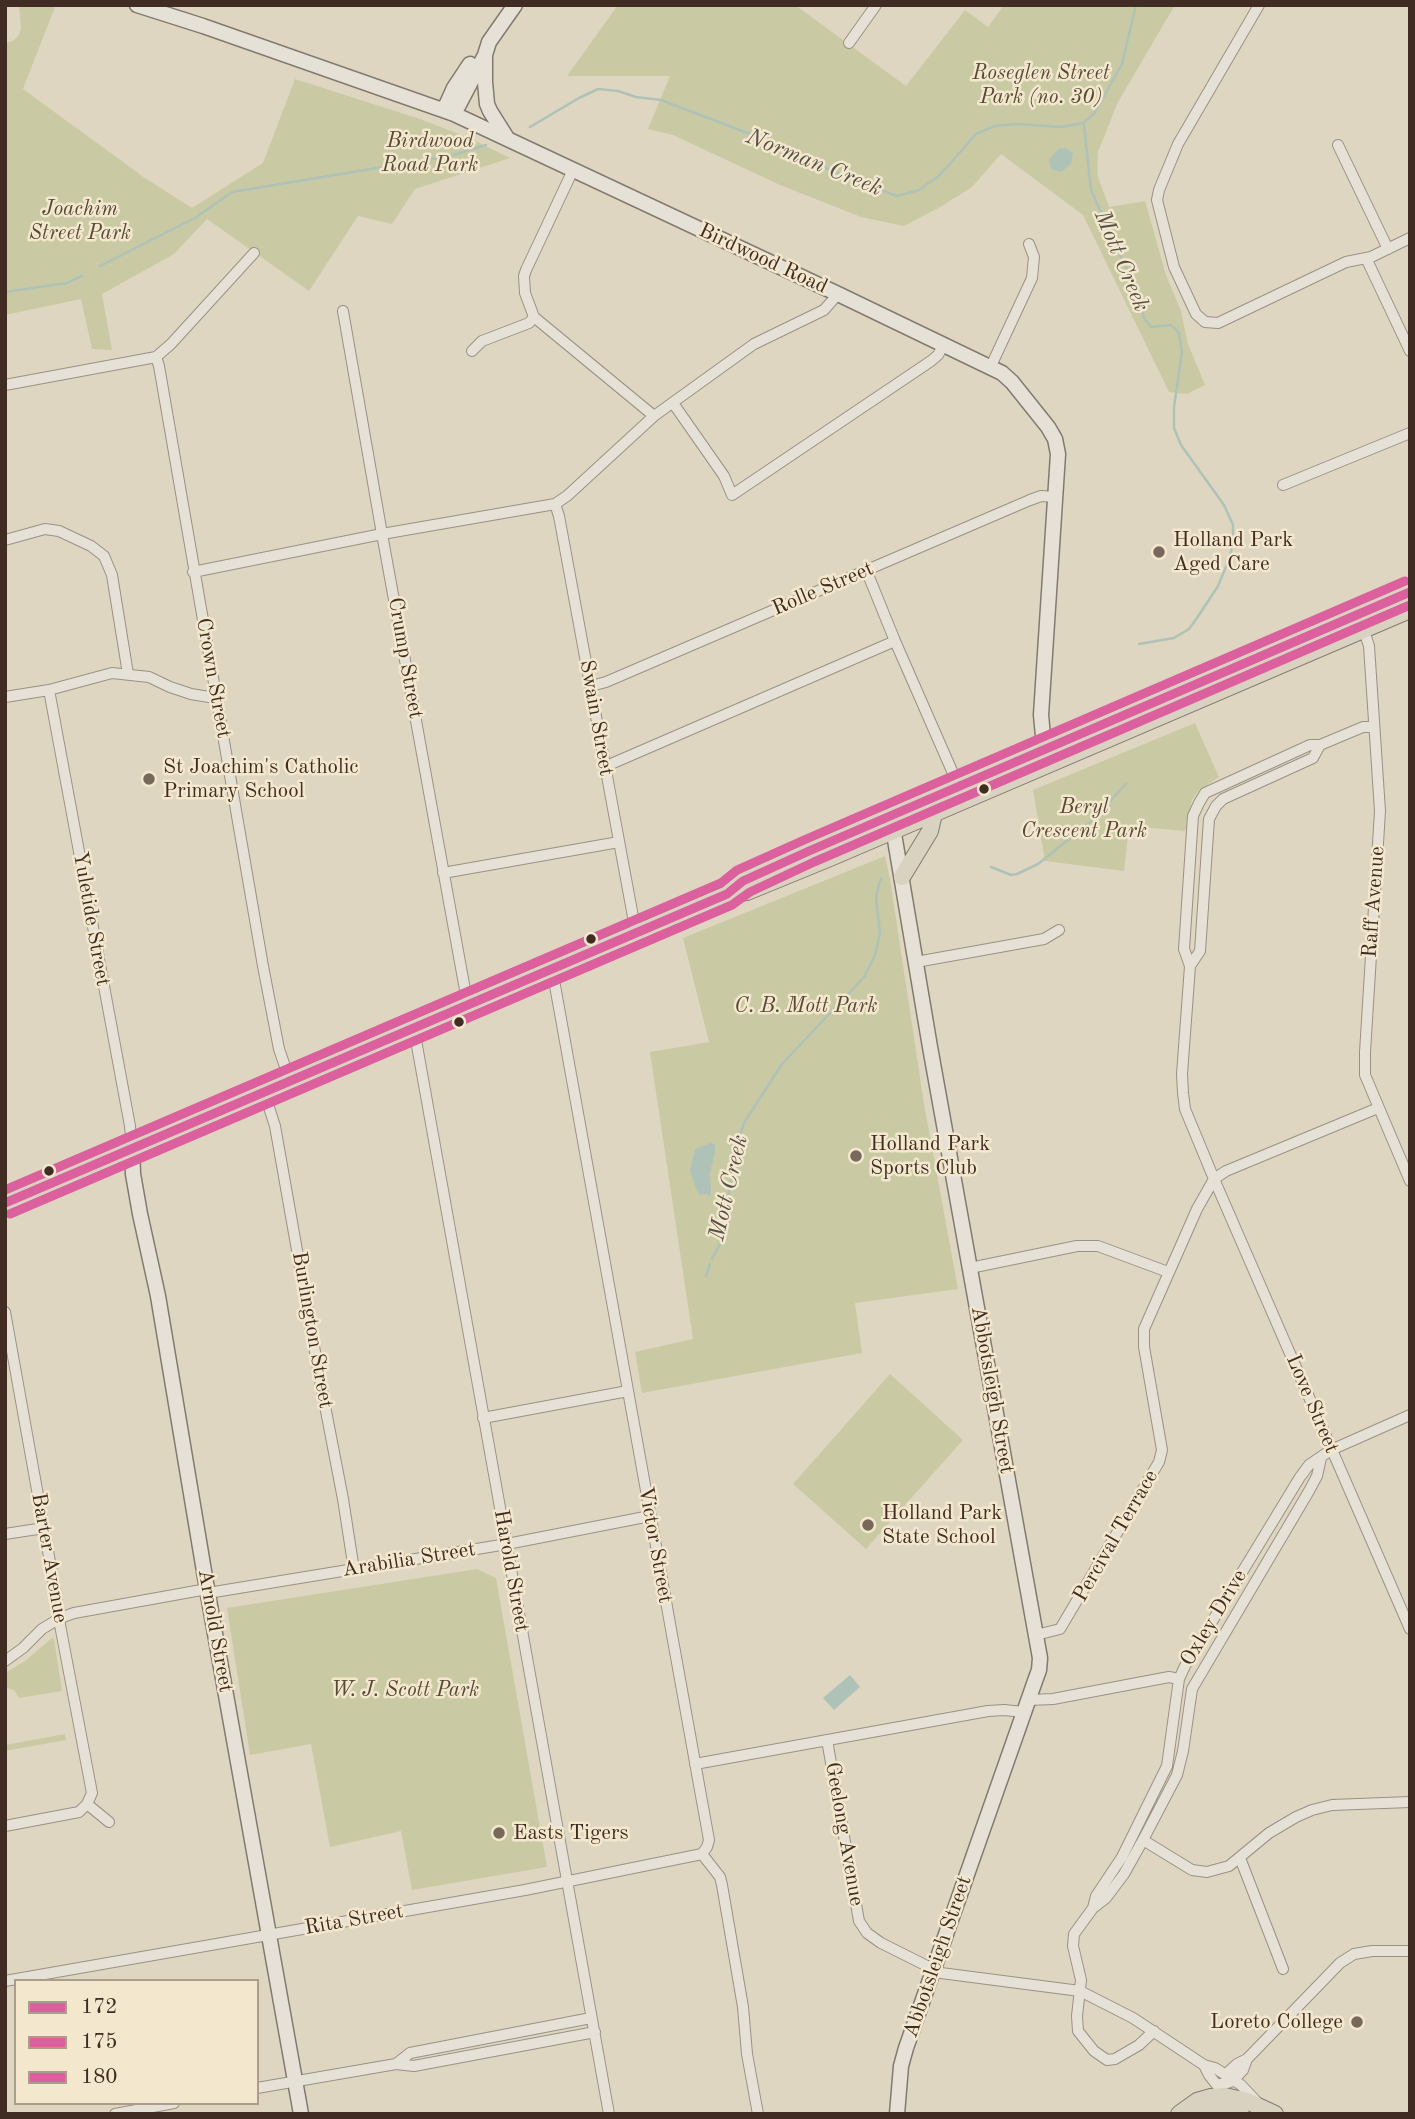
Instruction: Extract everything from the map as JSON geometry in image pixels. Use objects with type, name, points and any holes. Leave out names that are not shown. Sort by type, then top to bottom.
[{"type":"main road","points":[[892,824],[934,814],[1050,756],[1361,622],[1410,592]]},
{"type":"main road","points":[[1361,622],[1410,610]]},
{"type":"main road","points":[[5,1203],[727,894],[755,889],[892,824],[959,787],[1050,756]]},
{"type":"main road","points":[[902,877],[930,831],[934,814]]},
{"type":"main road","points":[[1179,2114],[1197,2101],[1211,2097],[1220,2090],[1268,2110]]},
{"type":"main road","points":[[1203,2114],[1218,2111],[1239,2113]]},
{"type":"street","points":[[137,5],[492,126],[486,97],[487,48]]},
{"type":"street","points":[[449,112],[515,5]]},
{"type":"street","points":[[849,43],[876,5]]},
{"type":"street","points":[[1259,5],[1178,144],[1161,183],[1157,200],[1174,267],[1196,314],[1205,322],[1218,323],[1346,262],[1366,258],[1410,238]]},
{"type":"street","points":[[449,112],[454,89],[478,51],[487,48]]},
{"type":"street","points":[[414,100],[436,97],[454,89]]},
{"type":"street","name":"Birdwood Road","points":[[492,126],[508,139],[991,366],[1012,382],[1052,433],[1058,454],[1041,715],[1050,756]]},
{"type":"street","points":[[1338,145],[1388,249]]},
{"type":"street","points":[[573,170],[523,276],[525,293],[534,317],[654,416]]},
{"type":"street","points":[[991,366],[1032,278],[1034,257],[1029,244]]},
{"type":"street","points":[[5,385],[156,357],[254,254]]},
{"type":"street","points":[[1366,258],[1410,351]]},
{"type":"street","points":[[194,572],[382,534],[555,504],[654,416],[754,344],[824,310],[838,294]]},
{"type":"street","name":"Crump Street","points":[[343,311],[468,1006]]},
{"type":"street","points":[[472,352],[482,341],[529,323],[534,317]]},
{"type":"street","points":[[673,403],[724,476],[733,495],[931,361],[944,344]]},
{"type":"street","name":"Crown Street","points":[[156,357],[276,1037],[290,1081]]},
{"type":"street","points":[[1283,485],[1410,433]]},
{"type":"street","name":"Rolle Street","points":[[590,686],[606,682],[1030,500],[1041,496],[1056,497]]},
{"type":"street","name":"Swain Street","points":[[555,504],[636,933]]},
{"type":"street","points":[[5,540],[45,528],[59,531],[91,546],[104,556],[112,575],[128,674]]},
{"type":"street","points":[[865,571],[959,787]]},
{"type":"street","name":"Raff Avenue","points":[[1361,622],[1369,646],[1380,811],[1365,1075],[1410,1181]]},
{"type":"street","points":[[604,767],[895,641]]},
{"type":"street","points":[[5,697],[49,690],[112,673],[149,677],[191,694],[209,697],[216,695]]},
{"type":"street","name":"Yuletide Street","points":[[49,690],[132,1148]]},
{"type":"street","points":[[1190,966],[1184,949],[1193,816],[1205,793],[1310,745],[1320,745],[1363,727],[1374,727]]},
{"type":"street","points":[[1190,966],[1199,951],[1209,819],[1216,806],[1223,799],[1313,758],[1320,745]]},
{"type":"street","name":"Abbotsleigh Street","points":[[892,824],[1040,1658],[1039,1670],[901,2066],[897,2114]]},
{"type":"street","points":[[443,873],[618,842]]},
{"type":"street","points":[[916,962],[1044,939],[1059,930]]},
{"type":"street","name":"Love Street","points":[[1190,966],[1182,1074],[1185,1109],[1410,1629]]},
{"type":"street","name":"Victor Street","points":[[552,969],[709,1840],[702,1854]]},
{"type":"street","name":"Harold Street","points":[[414,1029],[609,2114]]},
{"type":"street","name":"Burlington Street","points":[[264,1092],[275,1126],[355,1570]]},
{"type":"street","points":[[1214,1179],[1226,1171],[1378,1108]]},
{"type":"street","name":"Arnold Street","points":[[132,1148],[135,1187],[158,1296],[207,1591],[301,2114]]},
{"type":"street","name":"Percival Terrace","points":[[1036,1636],[1060,1629],[1159,1462],[1162,1450],[1144,1346],[1144,1329],[1197,1209],[1214,1179]]},
{"type":"street","points":[[970,1268],[1077,1246],[1098,1246],[1168,1272]]},
{"type":"street","name":"Barter Avenue","points":[[5,1312],[10,1370],[44,1528],[92,1793],[87,1804]]},
{"type":"street","points":[[483,1418],[628,1391]]},
{"type":"street","name":"Oxley Drive","points":[[1093,1908],[1096,1896],[1122,1857],[1167,1766],[1179,1679],[1185,1666],[1300,1477],[1309,1465],[1331,1450],[1410,1415]]},
{"type":"street","name":"Oxley Drive","points":[[1154,2031],[1139,2045],[1115,2059],[1107,2060],[1094,2052],[1078,2031],[1081,1980],[1073,1946],[1074,1934],[1124,1874],[1177,1775],[1192,1689],[1309,1491],[1317,1476],[1321,1458]]},
{"type":"street","name":"Arabilia Street","points":[[60,1618],[74,1612],[355,1570],[650,1516]]},
{"type":"street","points":[[5,1534],[44,1528]]},
{"type":"street","points":[[5,1661],[42,1629],[60,1618]]},
{"type":"street","points":[[695,1764],[1026,1706],[1169,1677],[1179,1679]]},
{"type":"street","name":"Geelong Avenue","points":[[827,1740],[859,1920],[867,1933],[881,1943],[941,1973],[1080,1991],[1133,2018],[1204,2065],[1215,2068],[1249,2092],[1268,2110]]},
{"type":"street","points":[[1143,1840],[1192,1870],[1207,1872],[1228,1866],[1269,1833],[1312,1810],[1332,1805],[1410,1802]]},
{"type":"street","points":[[5,1826],[79,1812],[87,1804],[109,1822]]},
{"type":"street","points":[[702,1854],[720,1877],[758,2114]]},
{"type":"street","name":"Rita Street","points":[[16,1979],[498,1895],[702,1854]]},
{"type":"street","points":[[1240,1858],[1283,1969]]},
{"type":"street","points":[[1220,2090],[1237,2064],[1247,2059],[1340,1963],[1354,1954],[1410,1951]]},
{"type":"street","points":[[396,2064],[410,2053],[591,2018]]},
{"type":"street","points":[[259,2088],[396,2064],[414,2066],[594,2032]]},
{"type":"street","name":"Geelong Avenue","points":[[1204,2065],[1239,2113]]},
{"type":"street","points":[[115,2114],[163,2105]]},
{"type":"green space","points":[[19,5],[55,7],[23,89],[145,178],[192,208],[263,163],[295,79],[420,119],[467,137],[510,158],[415,189],[392,224],[358,216],[309,291],[207,219],[174,254],[102,294],[112,350],[92,349],[81,299],[5,315],[5,43],[13,41],[19,35]]},
{"type":"green space","name":"Roseglen Street Park (no. 30)","points":[[618,5],[795,5],[906,86],[965,10],[988,27],[1004,5],[1175,5],[1118,102],[1098,152],[1097,174],[1109,207],[1145,201],[1166,275],[1181,311],[1188,344],[1205,385],[1187,394],[1169,392],[1083,215],[1001,154],[972,187],[904,226],[861,217],[780,185],[673,135],[648,129],[670,76],[567,76]]},
{"type":"green space","name":"Beryl Crescent Park","points":[[1195,723],[1219,777],[1199,790],[1192,800],[1185,831],[1129,826],[1124,871],[1045,861],[1033,790]]},
{"type":"green space","name":"C. B. Mott Park","points":[[885,856],[924,1104],[958,1289],[855,1303],[862,1353],[642,1393],[635,1352],[693,1339],[650,1052],[709,1042],[683,938]]},
{"type":"green space","points":[[890,1374],[963,1440],[866,1549],[793,1484]]},
{"type":"green space","name":"W. J. Scott Park","points":[[477,1569],[496,1578],[547,1867],[412,1890],[401,1831],[330,1847],[311,1744],[250,1755],[227,1608]]},
{"type":"green space","points":[[52,1638],[62,1691],[19,1698],[14,1690],[5,1687],[5,1673],[25,1661]]},
{"type":"green space","points":[[65,1734],[66,1740],[5,1751],[5,1745]]},
{"type":"shaded area","points":[[1065,148],[1073,153],[1071,164],[1061,172],[1051,169],[1049,160],[1058,149]]},
{"type":"shaded area","points":[[715,1144],[715,1152],[710,1173],[711,1197],[707,1194],[701,1195],[697,1191],[690,1171],[695,1149]]},
{"type":"shaded area","points":[[850,1675],[860,1687],[834,1710],[823,1698]]},
{"type":"waterway","name":"Norman Creek","points":[[530,127],[598,89],[618,91],[636,97],[661,100],[758,137],[850,179],[897,196],[919,190],[939,176],[976,134],[995,126],[1017,124],[1061,127],[1083,123],[1094,114],[1122,64],[1136,5]]},
{"type":"waterway","name":"Mott Creek","points":[[1084,125],[1091,190],[1135,285],[1144,318],[1151,327],[1171,325],[1179,333],[1182,352],[1174,407],[1174,428],[1181,445],[1224,505],[1233,525],[1230,557],[1218,586],[1189,629],[1174,638],[1139,644]]},
{"type":"waterway","name":"Norman Creek","points":[[100,266],[195,218],[232,192],[450,156],[486,145]]},
{"type":"waterway","name":"Norman Creek","points":[[5,292],[67,283],[82,276]]},
{"type":"waterway","name":"Mott Creek","points":[[991,867],[1011,875],[1038,864],[1093,820],[1126,784]]},
{"type":"waterway","name":"Mott Creek","points":[[712,1259],[725,1231],[737,1144],[744,1123],[782,1064],[864,977],[875,955],[880,934],[876,898],[882,878]]},
{"type":"waterway","name":"Mott Creek","points":[[706,1276],[710,1264]]},
{"type":"transit line","name":"180","points":[[5,1190],[721,883],[737,870],[804,840],[1405,581]]},
{"type":"transit line","name":"172","points":[[5,1203],[727,894],[743,881],[809,851],[1410,592]]},
{"type":"transit line","name":"175","points":[[10,1214],[732,905],[750,892],[814,862],[1410,605]]},
{"type":"place","name":"Holland Park Aged Care","points":[[1159,552]]},
{"type":"place","name":"St Joachim's Catholic Primary School","points":[[149,779]]},
{"type":"place","name":"Holland Park Sports Club","points":[[856,1156]]},
{"type":"place","name":"Holland Park State School","points":[[868,1525]]},
{"type":"place","name":"Easts Tigers","points":[[499,1833]]},
{"type":"place","name":"Loreto College","points":[[1357,2022]]},
{"type":"park label","name":"Birdwood Road Park","points":[[430,153]]},
{"type":"park label","name":"Joachim Street Park","points":[[80,221]]}]
